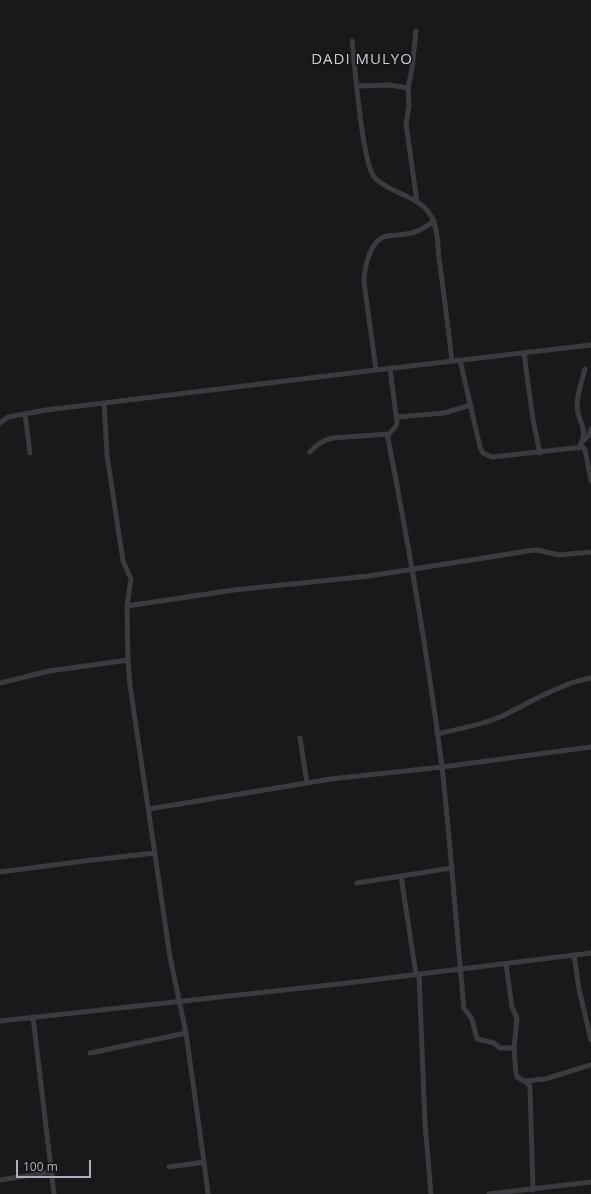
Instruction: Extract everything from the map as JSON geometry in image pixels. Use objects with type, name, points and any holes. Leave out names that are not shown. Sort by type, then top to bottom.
[{"type":"street","points":[[416,31],[412,69],[408,88],[409,105],[406,124],[417,202]]},
{"type":"street","points":[[352,41],[367,160],[370,171],[380,182],[417,202],[429,212],[434,221],[452,361]]},
{"type":"street","points":[[357,86],[390,85],[408,88]]},
{"type":"street","points":[[376,370],[364,282],[364,273],[367,261],[376,243],[380,239],[387,236],[415,233],[424,229],[434,221]]},
{"type":"street","points":[[0,423],[8,417],[46,410],[591,345]]},
{"type":"street","points":[[524,353],[533,420],[540,453]]},
{"type":"street","points":[[460,360],[480,448],[483,453],[492,457],[540,453],[583,447],[586,450],[591,481]]},
{"type":"street","points":[[390,368],[397,426],[389,434],[388,438],[413,569],[438,734],[452,868],[464,1008],[472,1019],[477,1039],[494,1043],[500,1048],[514,1048]]},
{"type":"street","points":[[580,448],[584,433],[577,405],[579,390],[585,369]]},
{"type":"street","points":[[104,403],[107,455],[122,554],[124,565],[131,579],[127,606],[130,685],[170,957],[178,1002],[186,1033],[208,1194]]},
{"type":"street","points":[[397,417],[444,413],[471,405]]},
{"type":"street","points":[[25,414],[30,453]]},
{"type":"street","points":[[583,441],[589,435],[591,429]]},
{"type":"street","points":[[310,452],[323,440],[389,434]]},
{"type":"street","points":[[127,606],[234,590],[370,575],[532,550],[559,555],[591,552]]},
{"type":"street","points":[[0,683],[49,671],[128,660]]},
{"type":"street","points":[[438,734],[493,719],[563,686],[591,678]]},
{"type":"street","points":[[300,738],[308,783]]},
{"type":"street","points":[[149,809],[332,779],[442,767],[591,747]]},
{"type":"street","points":[[0,872],[155,853]]},
{"type":"street","points":[[357,883],[452,868]]},
{"type":"street","points":[[401,876],[418,974],[431,1194]]},
{"type":"street","points":[[0,1022],[591,954]]},
{"type":"street","points":[[574,955],[579,989],[591,1040]]},
{"type":"street","points":[[506,964],[512,1007],[517,1018],[514,1048],[516,1073],[520,1078],[526,1081],[545,1079],[591,1064]]},
{"type":"street","points":[[33,1017],[54,1194]]},
{"type":"street","points":[[90,1053],[186,1033]]},
{"type":"street","points":[[526,1081],[530,1088],[533,1190]]},
{"type":"street","points":[[169,1167],[204,1162]]},
{"type":"street","points":[[0,1180],[51,1172]]},
{"type":"street","points":[[489,1194],[591,1182]]},
{"type":"district","name":"DADI MULYO","points":[[362,60]]}]
